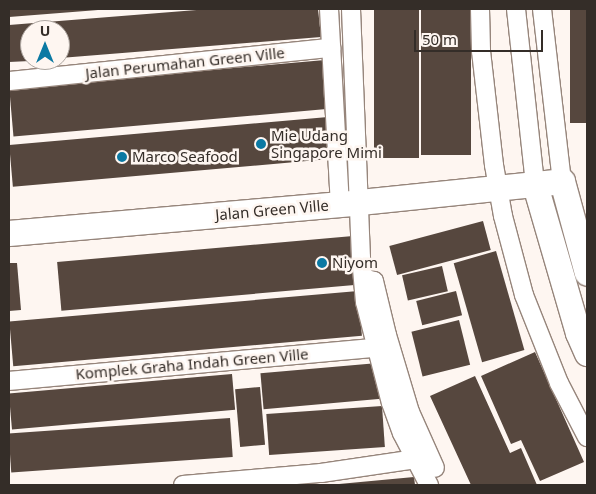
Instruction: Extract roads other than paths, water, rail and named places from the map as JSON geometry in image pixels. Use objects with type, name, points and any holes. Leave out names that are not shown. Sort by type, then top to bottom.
[{"type":"street","points":[[329,9],[331,48],[350,203],[363,278],[365,302],[378,341],[391,403],[416,449],[429,485]]},
{"type":"street","points":[[350,203],[351,9]]},
{"type":"street","points":[[480,9],[482,51],[498,189],[524,295],[559,383],[587,437]]},
{"type":"street","points":[[516,9],[535,185],[578,334],[587,353]]},
{"type":"street","points":[[542,9],[562,181],[587,273]]},
{"type":"street","name":"Jalan Perumahan Green Ville","points":[[9,80],[331,48]]},
{"type":"street","name":"Jalan Green Ville","points":[[9,233],[350,203],[562,181]]},
{"type":"street","name":"Komplek Graha Indah Green Ville","points":[[9,381],[378,341]]},
{"type":"street","points":[[416,449],[435,468]]},
{"type":"street","points":[[183,485],[321,473],[416,449]]},
{"type":"place","name":"Mie Udang Singapore Mimi","points":[[261,144]]},
{"type":"place","name":"Marco Seafood","points":[[122,157]]},
{"type":"place","name":"Niyom","points":[[322,263]]}]
